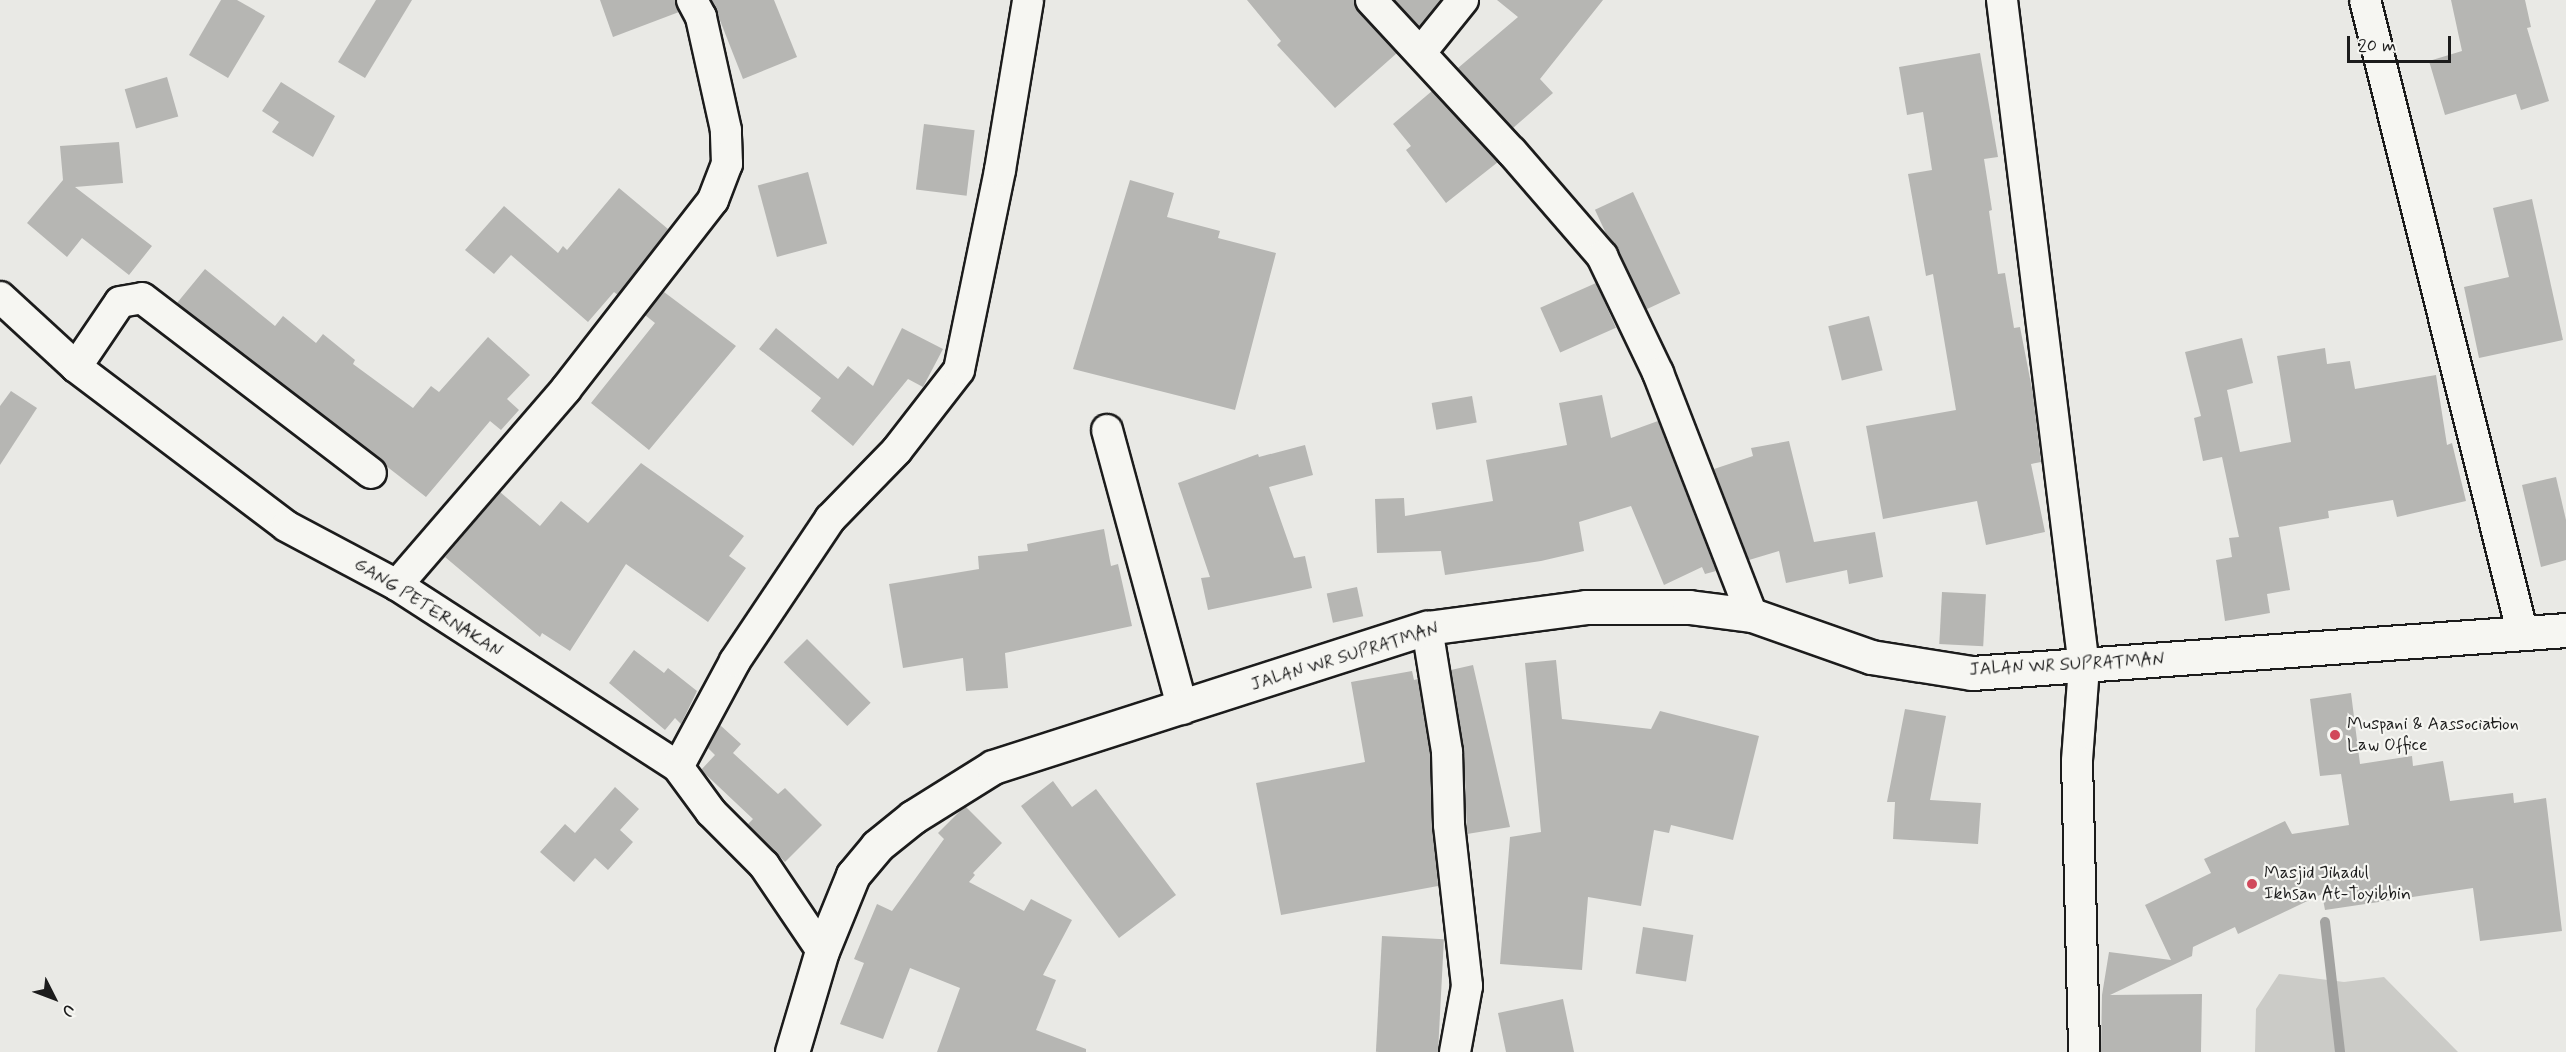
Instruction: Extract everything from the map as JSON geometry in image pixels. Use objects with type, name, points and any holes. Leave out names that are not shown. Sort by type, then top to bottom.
[{"type":"highway","name":"JALAN WR SUPRATMAN","points":[[792,1052],[822,951],[854,875],[877,846],[913,816],[993,767],[1183,709],[1427,628],[1586,607],[1689,607],[1752,615],[1871,657],[1972,673],[2084,667],[2522,631],[2566,630]]},
{"type":"street","points":[[397,585],[566,389],[712,200],[727,164],[726,130],[701,17],[692,0]]},
{"type":"street","points":[[678,767],[735,661],[830,519],[897,450],[959,370],[1000,170],[1028,0]]},
{"type":"street","points":[[1371,0],[1421,52],[1602,256],[1658,372],[1752,615]]},
{"type":"street","points":[[1421,52],[1463,0]]},
{"type":"street","points":[[2002,0],[2084,667],[2077,761],[2084,1052]]},
{"type":"street","points":[[2365,0],[2522,631]]},
{"type":"street","name":"GANG PETERNAKAN","points":[[0,297],[76,367],[286,526],[397,585],[678,767],[711,812],[764,865],[822,951]]},
{"type":"street","points":[[76,367],[120,302],[142,298],[371,473]]},
{"type":"street","points":[[1107,430],[1183,709]]},
{"type":"street","points":[[1427,628],[1447,752],[1449,825],[1467,986],[1455,1052]]},
{"type":"shaded area","points":[[2279,974],[2344,982],[2384,977],[2458,1052],[2255,1052],[2256,1009]]},
{"type":"building","points":[[221,0],[237,0],[265,16],[228,78],[189,55]]},
{"type":"building","points":[[376,0],[412,0],[365,78],[338,62]]},
{"type":"building","points":[[600,0],[675,0],[679,12],[613,37]]},
{"type":"building","points":[[712,0],[774,0],[797,57],[743,79]]},
{"type":"building","points":[[1247,0],[1354,0],[1358,12],[1397,53],[1335,108],[1277,45],[1281,41]]},
{"type":"building","points":[[1395,0],[1441,0],[1419,27]]},
{"type":"building","points":[[1497,0],[1603,0],[1540,79],[1553,93],[1513,128],[1458,68],[1518,17]]},
{"type":"building","points":[[2451,0],[2525,0],[2531,27],[2527,28],[2549,101],[2521,110],[2516,94],[2445,115],[2429,61],[2462,51]]},
{"type":"building","points":[[1980,53],[1998,157],[1984,159],[1992,210],[1989,211],[1998,274],[2005,273],[2014,328],[2020,327],[2033,394],[2041,462],[2031,464],[2045,532],[1986,545],[1977,501],[1883,519],[1866,426],[1956,410],[1933,274],[1926,276],[1908,174],[1932,170],[1923,112],[1907,115],[1899,67]]},
{"type":"building","points":[[167,77],[178,116],[136,129],[125,89]]},
{"type":"building","points":[[281,82],[335,116],[313,157],[272,132],[279,122],[262,111]]},
{"type":"building","points":[[1432,91],[1498,162],[1446,203],[1406,150],[1411,146],[1393,124]]},
{"type":"building","points":[[924,124],[975,130],[967,196],[916,190]]},
{"type":"building","points":[[119,142],[123,183],[75,187],[152,246],[129,275],[82,238],[67,257],[27,223],[63,180],[60,146]]},
{"type":"building","points":[[808,172],[827,243],[777,257],[758,185]]},
{"type":"building","points":[[1130,180],[1174,193],[1167,217],[1220,231],[1218,238],[1276,253],[1235,410],[1073,369]]},
{"type":"building","points":[[619,188],[668,229],[618,295],[614,292],[588,322],[511,255],[494,274],[465,250],[504,206],[558,253],[563,246],[567,250]]},
{"type":"building","points":[[1633,192],[1680,294],[1642,311],[1595,210]]},
{"type":"building","points":[[2532,199],[2563,340],[2479,358],[2464,287],[2509,277],[2493,208]]},
{"type":"building","points":[[205,269],[275,326],[283,316],[316,343],[323,334],[355,360],[353,364],[413,408],[431,386],[439,392],[488,337],[530,375],[507,399],[519,410],[501,430],[490,421],[426,497],[177,303]]},
{"type":"building","points":[[1596,283],[1616,328],[1560,353],[1540,308]]},
{"type":"building","points":[[664,292],[736,346],[649,450],[591,403],[655,323],[645,315]]},
{"type":"building","points":[[1869,316],[1883,370],[1842,380],[1828,326]]},
{"type":"building","points":[[776,328],[838,379],[848,366],[873,386],[902,328],[943,349],[923,387],[908,379],[853,446],[811,411],[821,398],[759,349]]},
{"type":"building","points":[[2242,338],[2253,383],[2227,390],[2240,452],[2291,442],[2277,356],[2325,348],[2327,364],[2350,361],[2355,389],[2436,375],[2447,445],[2452,443],[2466,501],[2397,517],[2393,500],[2328,511],[2329,518],[2279,527],[2290,590],[2267,594],[2270,613],[2225,621],[2216,560],[2232,557],[2229,538],[2239,537],[2222,457],[2203,461],[2194,418],[2201,416],[2185,352]]},
{"type":"building","points":[[11,391],[37,408],[0,465],[0,406]]},
{"type":"building","points":[[1602,395],[1611,438],[1658,421],[1716,571],[1705,574],[1702,567],[1664,585],[1631,506],[1579,522],[1584,551],[1541,561],[1445,575],[1441,551],[1377,553],[1375,499],[1404,498],[1405,516],[1493,501],[1486,460],[1567,445],[1559,403]]},
{"type":"building","points":[[1472,396],[1477,423],[1436,430],[1432,403]]},
{"type":"building","points":[[1789,441],[1814,542],[1875,532],[1883,577],[1849,584],[1847,570],[1786,583],[1779,551],[1749,560],[1714,469],[1753,456],[1751,448]]},
{"type":"building","points":[[1305,445],[1313,475],[1269,487],[1294,558],[1305,556],[1312,588],[1208,610],[1201,578],[1210,577],[1178,483],[1258,454],[1259,457]]},
{"type":"building","points":[[641,463],[744,536],[729,556],[746,568],[708,622],[626,564],[570,651],[542,633],[540,637],[445,557],[500,492],[540,526],[561,501],[588,523]]},
{"type":"building","points":[[2556,477],[2566,520],[2566,560],[2541,567],[2522,485]]},
{"type":"building","points":[[1104,529],[1111,566],[1118,564],[1132,626],[1005,653],[1008,688],[966,691],[963,658],[903,668],[889,584],[979,569],[978,556],[1028,551],[1027,544]]},
{"type":"building","points":[[1357,587],[1363,616],[1333,623],[1327,593]]},
{"type":"building","points":[[1942,592],[1986,594],[1983,646],[1939,644]]},
{"type":"building","points":[[807,639],[871,703],[847,726],[784,662]]},
{"type":"building","points":[[634,650],[664,673],[668,668],[697,691],[681,724],[675,718],[665,730],[609,683]]},
{"type":"building","points":[[1556,660],[1562,719],[1651,729],[1660,711],[1759,736],[1733,840],[1671,825],[1669,833],[1654,830],[1641,906],[1588,897],[1582,970],[1500,964],[1510,837],[1541,832],[1525,663]]},
{"type":"building","points":[[1473,665],[1510,827],[1467,834],[1464,751],[1451,670]]},
{"type":"building","points":[[1412,671],[1414,680],[1418,679],[1430,754],[1438,886],[1281,915],[1256,783],[1365,762],[1351,682]]},
{"type":"building","points":[[2351,693],[2360,764],[2412,756],[2413,766],[2443,761],[2450,801],[2513,793],[2514,803],[2546,798],[2562,931],[2480,941],[2473,888],[2325,910],[2322,894],[2238,934],[2235,927],[2193,947],[2192,956],[2110,995],[2202,994],[2201,1052],[2101,1052],[2102,995],[2109,952],[2171,960],[2145,905],[2211,873],[2204,859],[2285,821],[2292,834],[2349,825],[2341,774],[2320,776],[2310,699]]},
{"type":"building","points":[[1905,709],[1946,716],[1930,800],[1981,803],[1978,844],[1893,839],[1895,802],[1887,802]]},
{"type":"building","points":[[720,725],[741,744],[733,753],[778,794],[785,788],[822,825],[785,862],[748,824],[753,819],[701,770],[715,755],[708,748]]},
{"type":"building","points":[[1053,781],[1072,807],[1096,789],[1176,895],[1119,938],[1021,806]]},
{"type":"building","points":[[615,787],[639,809],[620,830],[633,842],[608,870],[595,858],[574,882],[540,852],[565,824],[575,833]]},
{"type":"building","points":[[965,806],[1002,843],[973,873],[975,875],[969,882],[1024,911],[1031,899],[1072,920],[1043,975],[1056,980],[1036,1030],[1086,1049],[1086,1052],[937,1052],[960,988],[910,968],[883,1039],[840,1024],[864,963],[854,959],[877,904],[892,911],[944,839],[938,833]]},
{"type":"building","points":[[1643,927],[1693,935],[1686,981],[1636,973]]},
{"type":"building","points":[[1382,936],[1444,939],[1438,1052],[1376,1052]]},
{"type":"building","points":[[1563,999],[1574,1052],[1506,1052],[1498,1013]]},
{"type":"waterway","points":[[2325,922],[2340,1052]]},
{"type":"place","name":"Muspani & Aassociation Law Office","points":[[2335,735]]},
{"type":"place","name":"Masjid Jihadul Ikhsan At-Toyibbin","points":[[2252,884]]}]
